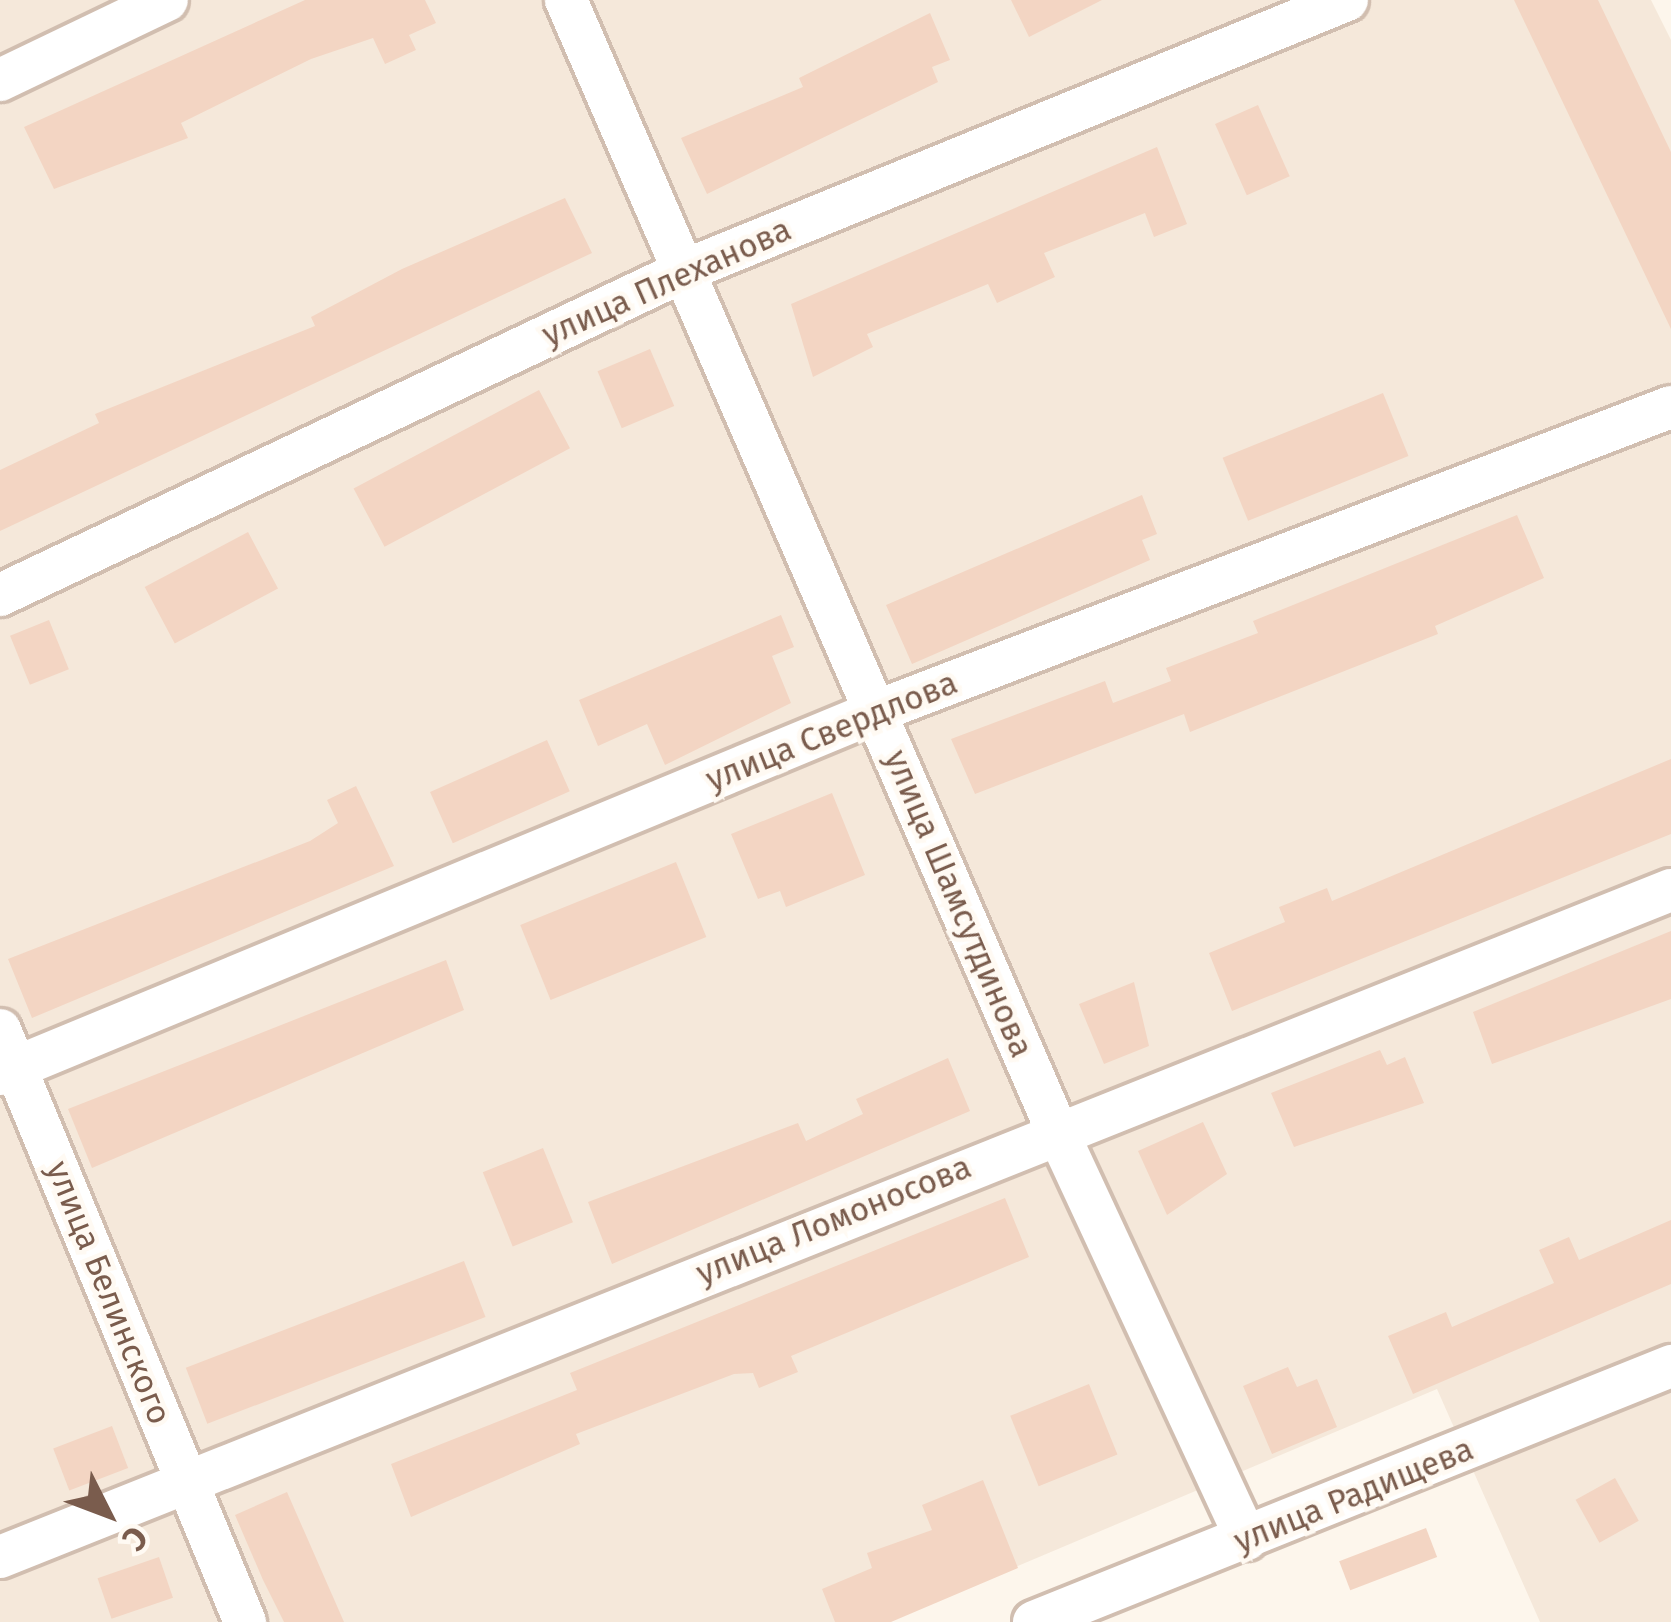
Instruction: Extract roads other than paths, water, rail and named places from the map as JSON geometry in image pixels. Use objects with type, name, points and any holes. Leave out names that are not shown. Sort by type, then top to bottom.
[{"type":"street","points":[[0,80],[167,0]]},
{"type":"street","name":"улица Шамсутдинова","points":[[566,0],[1057,1131],[1246,1539]]},
{"type":"street","name":"улица Плеханова","points":[[0,596],[686,269],[1347,0]]},
{"type":"street","name":"улица Свердлова","points":[[5,1057],[875,712],[1671,407]]},
{"type":"street","name":"улица Ломоносова","points":[[0,1557],[1057,1131],[1671,890]]},
{"type":"street","name":"улица Белинского","points":[[5,1057],[245,1622]]},
{"type":"street","name":"улица Радищева","points":[[1034,1622],[1671,1366]]}]
